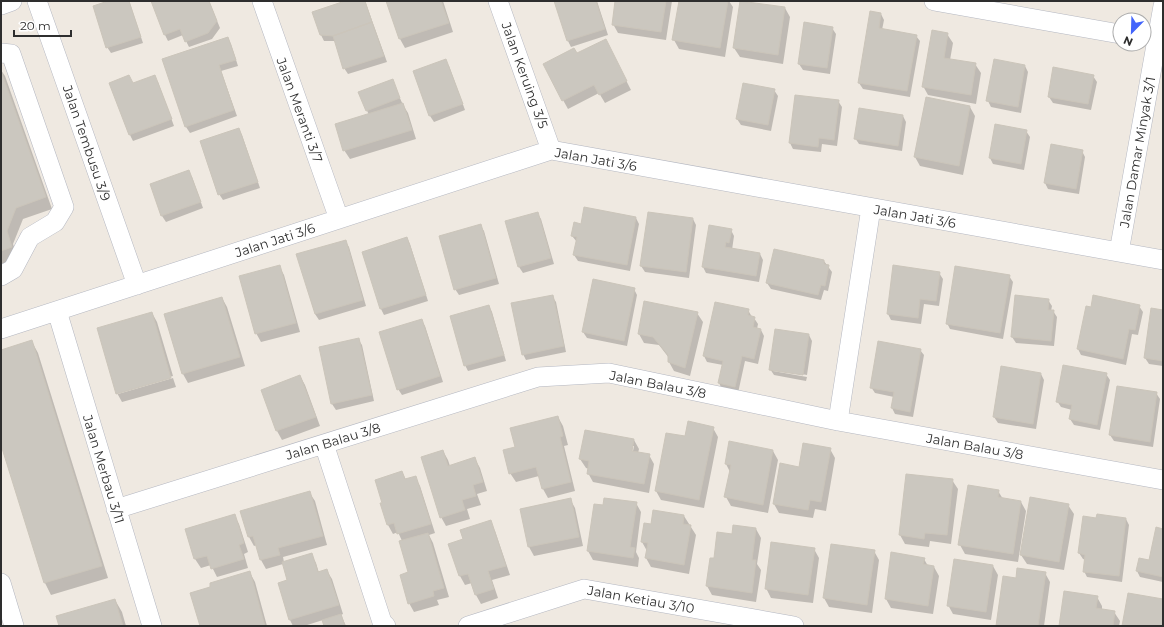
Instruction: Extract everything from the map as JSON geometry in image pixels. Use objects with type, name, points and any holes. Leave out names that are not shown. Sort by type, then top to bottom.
[{"type":"street","points":[[1,5],[12,1]]},
{"type":"street","name":"Jalan Tembusu 3/9","points":[[37,1],[137,285]]},
{"type":"street","name":"Jalan Meranti 3/7","points":[[262,1],[339,219]]},
{"type":"street","name":"Jalan Keruing 3/5","points":[[498,1],[551,150]]},
{"type":"street","points":[[934,1],[1112,33]]},
{"type":"street","name":"Jalan Damar Minyak 3/1","points":[[1152,34],[1163,6]]},
{"type":"street","name":"Jalan Damar Minyak 3/1","points":[[1119,252],[1148,52]]},
{"type":"street","points":[[1,53],[11,54],[64,207],[55,222],[30,237],[13,269],[1,276]]},
{"type":"street","name":"Jalan Jati 3/6","points":[[1,329],[551,150],[1163,260]]},
{"type":"street","points":[[838,421],[871,208]]},
{"type":"street","name":"Jalan Merbau 3/11","points":[[57,311],[152,626]]},
{"type":"street","name":"Jalan Balau 3/8","points":[[116,509],[538,377],[609,373],[838,421],[1163,480]]},
{"type":"street","points":[[324,444],[382,622],[386,626]]},
{"type":"street","name":"Jalan Ketiau 3/10","points":[[468,626],[584,589],[794,626]]},
{"type":"street","points":[[3,594],[14,626]]},
{"type":"building","points":[[108,1],[129,1],[141,37],[106,48],[93,6]]},
{"type":"building","points":[[151,1],[209,1],[217,21],[208,33],[185,42],[180,29],[164,35]]},
{"type":"building","points":[[345,1],[365,1],[372,22],[333,36],[320,35],[312,12]]},
{"type":"building","points":[[386,1],[441,1],[449,23],[399,39]]},
{"type":"building","points":[[554,1],[596,1],[605,29],[567,41]]},
{"type":"building","points":[[615,1],[666,1],[661,32],[612,25]]},
{"type":"building","points":[[679,1],[728,1],[720,48],[672,40]]},
{"type":"building","points":[[740,1],[785,7],[778,55],[733,48]]},
{"type":"building","points":[[870,11],[881,13],[879,28],[917,35],[907,91],[858,83]]},
{"type":"building","points":[[372,22],[384,56],[343,69],[333,36]]},
{"type":"building","points":[[804,22],[833,27],[827,68],[798,64]]},
{"type":"building","points":[[932,30],[948,33],[944,58],[976,63],[971,95],[922,87]]},
{"type":"building","points":[[228,37],[236,60],[219,65],[234,110],[185,127],[162,59]]},
{"type":"building","points":[[606,39],[627,81],[599,95],[594,85],[562,101],[543,64],[574,48],[577,53]]},
{"type":"building","points":[[446,59],[463,104],[429,116],[413,71]]},
{"type":"building","points":[[994,59],[1025,65],[1018,107],[986,101]]},
{"type":"building","points":[[1053,67],[1094,75],[1088,104],[1048,97]]},
{"type":"building","points":[[1,71],[46,197],[16,208],[7,231],[12,247],[1,251]]},
{"type":"building","points":[[129,75],[133,83],[155,75],[172,119],[129,135],[109,83]]},
{"type":"building","points":[[393,79],[400,98],[366,111],[358,92]]},
{"type":"building","points":[[743,83],[775,89],[768,125],[736,119]]},
{"type":"building","points":[[795,95],[839,100],[834,140],[819,138],[818,147],[789,143]]},
{"type":"building","points":[[926,97],[970,106],[959,166],[914,157]]},
{"type":"building","points":[[403,103],[412,130],[343,151],[335,124]]},
{"type":"building","points":[[859,108],[903,115],[898,146],[854,139]]},
{"type":"building","points":[[995,124],[1027,130],[1021,164],[989,158]]},
{"type":"building","points":[[239,128],[258,182],[218,195],[200,141]]},
{"type":"building","points":[[1051,144],[1083,150],[1076,189],[1044,183]]},
{"type":"building","points":[[189,170],[201,202],[161,216],[150,184]]},
{"type":"building","points":[[584,207],[636,217],[627,265],[573,255],[577,237],[571,236],[574,222],[581,224]]},
{"type":"building","points":[[538,212],[551,258],[518,267],[505,221]]},
{"type":"building","points":[[648,212],[693,218],[686,272],[640,266]]},
{"type":"building","points":[[481,224],[496,278],[454,290],[439,236]]},
{"type":"building","points":[[709,225],[732,229],[729,243],[726,242],[725,247],[760,253],[756,276],[702,267]]},
{"type":"building","points":[[407,237],[426,295],[380,309],[362,252]]},
{"type":"building","points":[[346,240],[363,300],[315,314],[296,254]]},
{"type":"building","points":[[774,249],[824,260],[824,264],[829,265],[825,286],[821,285],[818,295],[766,283]]},
{"type":"building","points":[[280,265],[296,323],[255,334],[239,276]]},
{"type":"building","points":[[893,265],[940,272],[936,301],[920,299],[918,318],[887,314]]},
{"type":"building","points":[[955,266],[1010,275],[1000,333],[946,324]]},
{"type":"building","points":[[593,279],[635,288],[624,341],[582,332]]},
{"type":"building","points":[[553,295],[564,346],[522,355],[511,303]]},
{"type":"building","points":[[1015,295],[1049,299],[1048,310],[1054,310],[1051,341],[1011,337]]},
{"type":"building","points":[[1093,295],[1140,305],[1135,330],[1129,329],[1123,359],[1077,349],[1086,306],[1091,307]]},
{"type":"building","points":[[222,297],[240,357],[182,374],[164,314]]},
{"type":"building","points":[[644,301],[698,312],[685,368],[668,362],[668,355],[653,337],[638,334]]},
{"type":"building","points":[[715,302],[749,309],[748,315],[755,317],[753,327],[761,329],[754,359],[742,356],[735,387],[718,383],[723,361],[703,356]]},
{"type":"building","points":[[489,305],[504,355],[464,366],[450,316]]},
{"type":"building","points":[[1151,308],[1163,310],[1163,361],[1144,358]]},
{"type":"building","points":[[152,312],[171,378],[116,394],[97,328]]},
{"type":"building","points":[[422,319],[440,376],[397,390],[379,332]]},
{"type":"building","points":[[775,329],[809,334],[803,375],[769,370]]},
{"type":"building","points":[[359,338],[372,395],[331,404],[319,347]]},
{"type":"building","points":[[32,340],[102,566],[44,583],[1,445],[1,350]]},
{"type":"building","points":[[878,341],[921,349],[910,412],[891,408],[894,392],[870,388]]},
{"type":"building","points":[[1063,365],[1107,373],[1097,425],[1069,419],[1072,405],[1056,402]]},
{"type":"building","points":[[1001,366],[1041,373],[1033,424],[993,417]]},
{"type":"building","points":[[300,375],[316,417],[276,431],[261,390]]},
{"type":"building","points":[[1117,386],[1157,392],[1150,442],[1109,435]]},
{"type":"building","points":[[558,416],[563,436],[560,437],[571,482],[542,489],[536,467],[509,474],[503,450],[515,447],[510,428]]},
{"type":"building","points":[[688,421],[714,427],[699,500],[655,491],[666,433],[685,436]]},
{"type":"building","points":[[585,430],[634,439],[632,451],[650,454],[644,484],[587,474],[589,461],[579,459]]},
{"type":"building","points":[[729,441],[773,450],[763,505],[724,497],[731,465],[725,464]]},
{"type":"building","points":[[803,443],[831,448],[821,502],[810,500],[808,510],[773,504],[780,463],[799,467]]},
{"type":"building","points":[[443,450],[448,466],[475,457],[483,482],[473,485],[476,496],[462,500],[465,510],[440,518],[421,457]]},
{"type":"building","points":[[402,471],[405,479],[416,476],[431,524],[397,534],[394,523],[387,525],[375,480]]},
{"type":"building","points":[[906,474],[953,479],[947,535],[925,533],[924,539],[899,535]]},
{"type":"building","points":[[968,485],[999,490],[998,497],[1021,501],[1013,554],[958,545]]},
{"type":"building","points":[[310,491],[323,536],[278,548],[280,555],[260,560],[253,536],[248,537],[240,511]]},
{"type":"building","points":[[1030,497],[1069,504],[1059,562],[1020,555]]},
{"type":"building","points":[[571,498],[579,537],[528,547],[520,509]]},
{"type":"building","points":[[604,498],[637,502],[630,547],[635,548],[633,558],[587,551],[594,504],[603,505]]},
{"type":"building","points":[[653,510],[684,515],[683,524],[691,525],[684,565],[645,558],[648,543],[641,542],[644,523],[651,524]]},
{"type":"building","points":[[235,514],[244,543],[239,545],[244,559],[211,569],[207,556],[194,559],[185,529]]},
{"type":"building","points":[[1097,514],[1126,518],[1119,576],[1083,572],[1085,555],[1078,553],[1083,516],[1096,518]]},
{"type":"building","points":[[491,520],[506,566],[488,571],[494,589],[475,595],[468,574],[459,576],[448,544],[463,539],[460,530]]},
{"type":"building","points":[[733,525],[756,528],[752,560],[756,560],[752,593],[706,586],[710,558],[714,558],[717,532],[732,534]]},
{"type":"building","points":[[1156,527],[1163,529],[1163,577],[1136,571],[1139,558],[1149,560]]},
{"type":"building","points":[[428,533],[444,588],[433,591],[434,596],[408,604],[400,575],[408,572],[399,541]]},
{"type":"building","points":[[771,542],[815,548],[808,595],[765,589]]},
{"type":"building","points":[[831,544],[875,550],[867,605],[823,598]]},
{"type":"building","points":[[891,552],[925,558],[923,564],[934,566],[928,606],[885,599]]},
{"type":"building","points":[[312,553],[318,572],[327,569],[339,605],[289,620],[278,583],[287,580],[282,562]]},
{"type":"building","points":[[954,559],[993,565],[986,612],[947,606]]},
{"type":"building","points":[[1017,568],[1046,572],[1038,626],[996,626],[1003,576],[1016,578]]},
{"type":"building","points":[[250,571],[265,626],[200,626],[190,593],[210,587],[210,583]]},
{"type":"building","points":[[1064,591],[1098,596],[1096,608],[1115,611],[1113,626],[1059,626]]},
{"type":"building","points":[[1128,593],[1163,599],[1163,626],[1122,626]]},
{"type":"building","points":[[115,599],[123,626],[59,626],[56,616]]},
{"type":"building","points":[[341,614],[345,626],[324,626],[322,620]]}]
